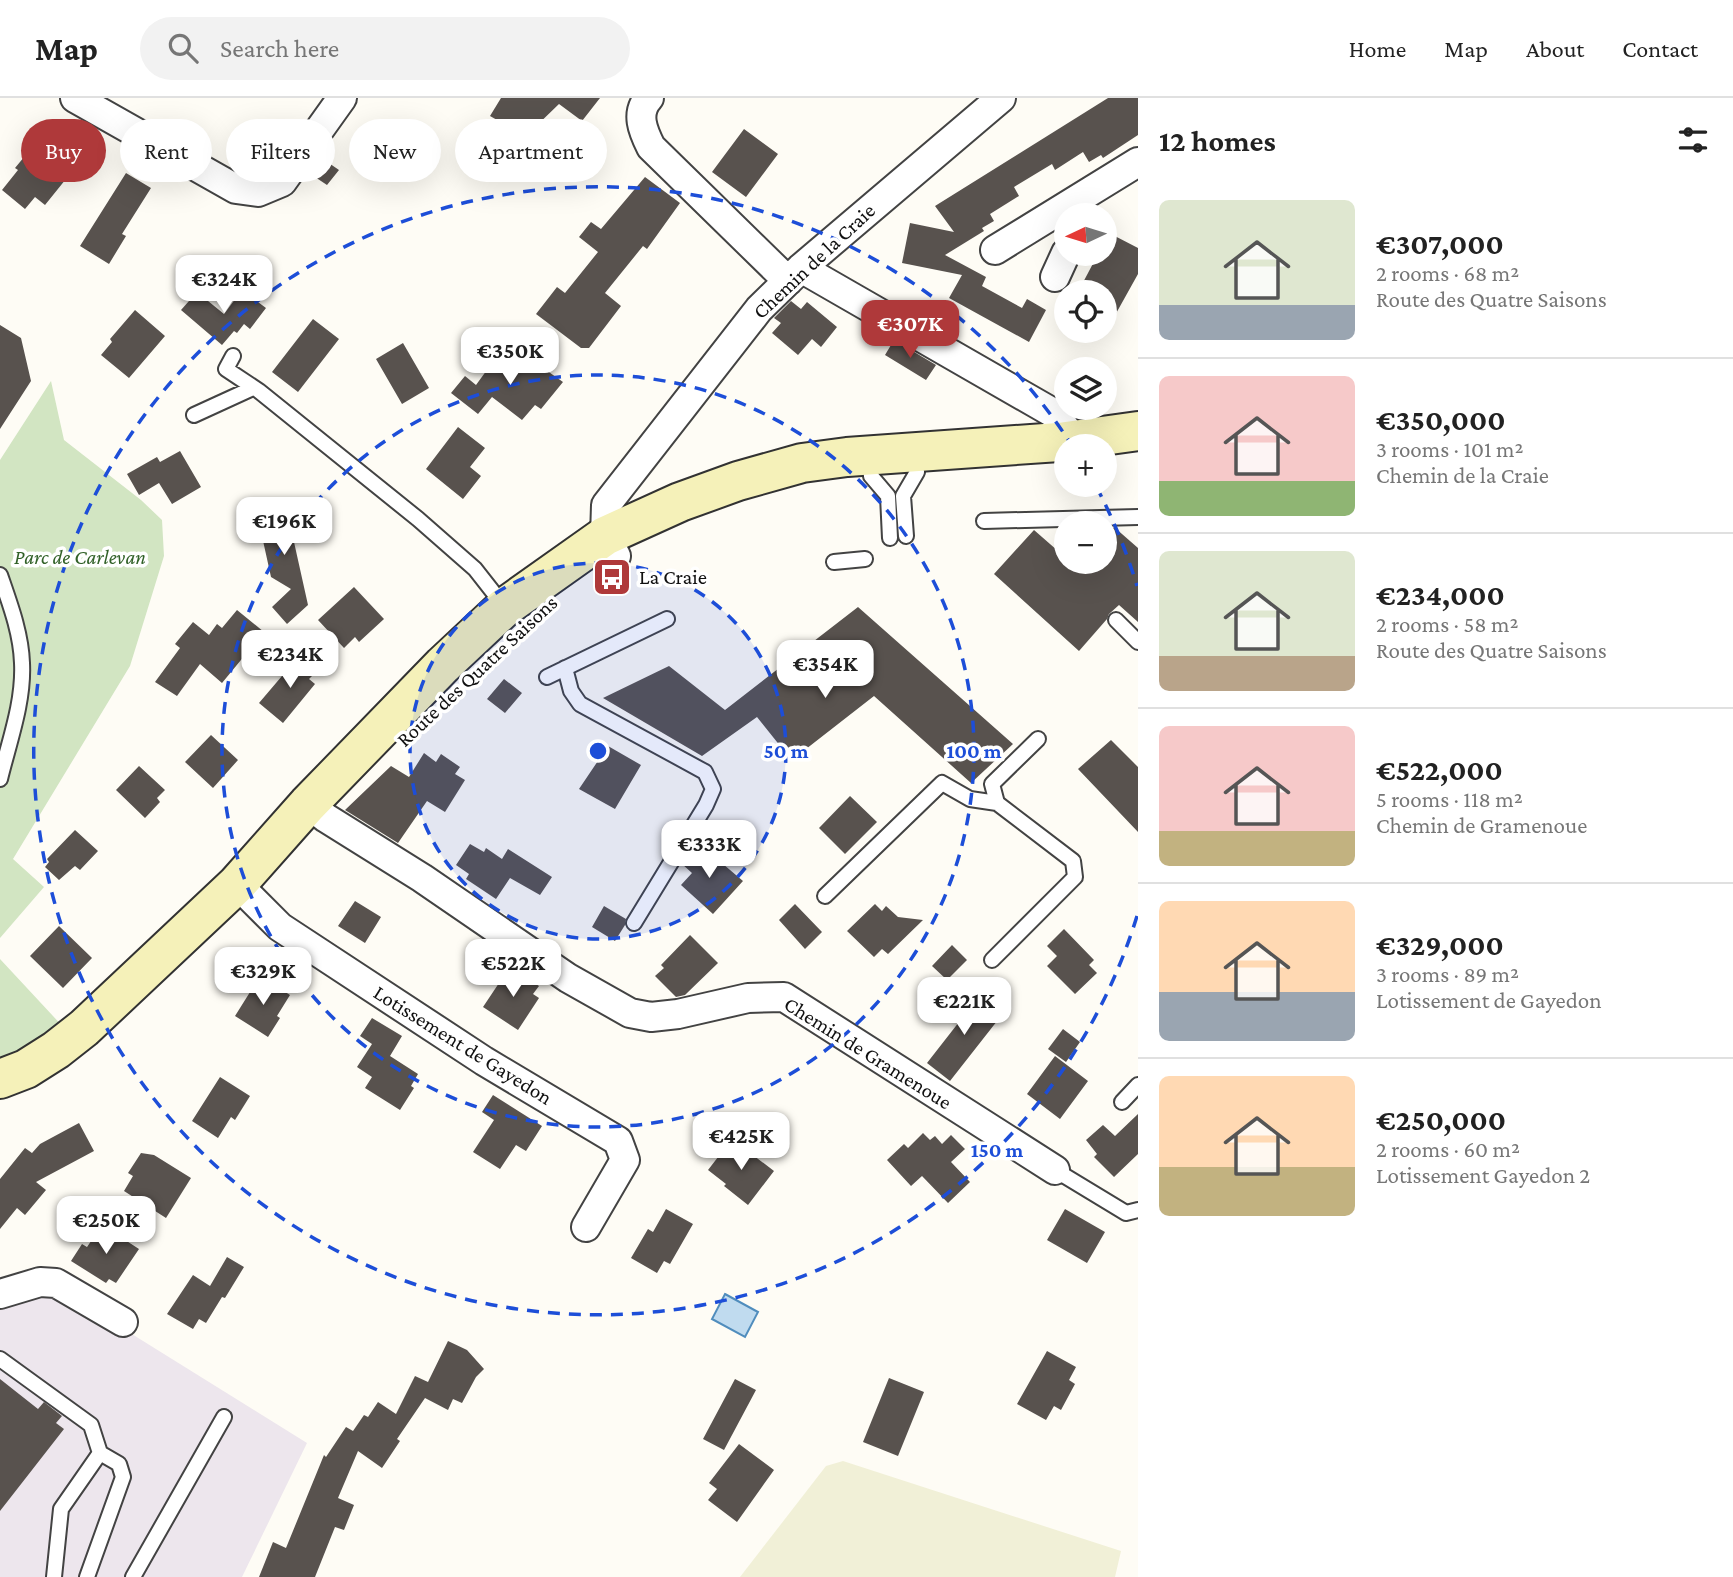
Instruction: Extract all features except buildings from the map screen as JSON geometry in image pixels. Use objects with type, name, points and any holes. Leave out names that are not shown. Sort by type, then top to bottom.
[{"type":"main road","points":[[1117,437],[1138,431]]},
{"type":"main road","name":"Route des Quatre Saisons","points":[[317,811],[525,620],[572,584],[610,546],[643,520],[738,481],[802,463],[870,465],[1054,452]]},
{"type":"main road","name":"Route des Quatre Saisons","points":[[0,1101],[42,1084],[98,1045],[244,892],[443,665],[505,607],[610,546],[746,499],[814,483],[870,465],[917,472],[1054,453]]},
{"type":"main road","name":"Route des Quatre Saisons","points":[[1117,453],[1138,454]]},
{"type":"main road","name":"Route des Quatre Saisons","points":[[0,1079],[26,1069],[56,1050],[244,892]]},
{"type":"street","points":[[75,98],[236,189],[258,192],[282,182],[342,98]]},
{"type":"street","points":[[649,98],[644,103],[641,126],[651,147],[795,274],[1055,414],[1067,434]]},
{"type":"street","name":"Chemin de la Craie","points":[[610,546],[606,505],[759,309],[795,274],[1000,98]]},
{"type":"street","points":[[995,250],[1138,162]]},
{"type":"street","points":[[1088,203],[1094,189]]},
{"type":"street","points":[[626,480],[631,500],[643,520]]},
{"type":"street","name":"Chemin de Gramenoue","points":[[317,811],[422,878],[568,978],[630,1013],[651,1017],[678,1014],[748,998],[784,997],[1055,1170]]},
{"type":"street","name":"Lotissement de Gayedon","points":[[244,892],[280,928],[484,1061],[618,1141],[625,1160],[586,1227]]},
{"type":"street","points":[[0,1294],[40,1282],[56,1283],[124,1322]]},
{"type":"lane","points":[[233,356],[226,369],[418,519],[475,569],[505,607]]},
{"type":"lane","points":[[194,415],[253,388]]},
{"type":"lane","points":[[870,465],[888,496],[890,538]]},
{"type":"lane","points":[[906,536],[903,496],[917,472]]},
{"type":"lane","points":[[984,521],[1138,517]]},
{"type":"lane","points":[[834,562],[865,559]]},
{"type":"lane","points":[[0,575],[18,629],[23,664],[20,699],[0,779]]},
{"type":"lane","points":[[547,677],[667,619]]},
{"type":"lane","points":[[1116,620],[1138,642]]},
{"type":"lane","points":[[565,668],[571,691],[580,704],[705,772],[713,789],[634,923]]},
{"type":"lane","points":[[997,803],[992,785],[1038,739]]},
{"type":"lane","points":[[825,896],[942,783],[970,799],[997,803],[1073,861],[1075,877],[992,960]]},
{"type":"lane","points":[[1122,1102],[1138,1085]]},
{"type":"lane","points":[[1055,1170],[1126,1213],[1138,1210]]},
{"type":"lane","points":[[0,1359],[91,1425],[100,1453],[119,1464],[122,1477],[87,1577]]},
{"type":"lane","points":[[133,1577],[224,1417]]},
{"type":"lane","points":[[54,1577],[61,1509],[100,1453]]},
{"type":"shaded area","points":[[53,1288],[307,1443],[242,1577],[0,1577],[0,1302]]},
{"type":"green space","name":"Parc de Carlevan","points":[[51,381],[64,440],[141,500],[162,520],[164,556],[130,666],[13,859],[44,887],[0,938],[0,460]]},
{"type":"green space","points":[[0,959],[66,1030],[0,1070]]},
{"type":"green space","points":[[843,1461],[1121,1551],[1115,1577],[740,1577],[826,1466]]},
{"type":"water","points":[[725,1294],[758,1312],[745,1337],[712,1319]]},
{"type":"place","name":"La Craie","points":[[612,577]]}]
